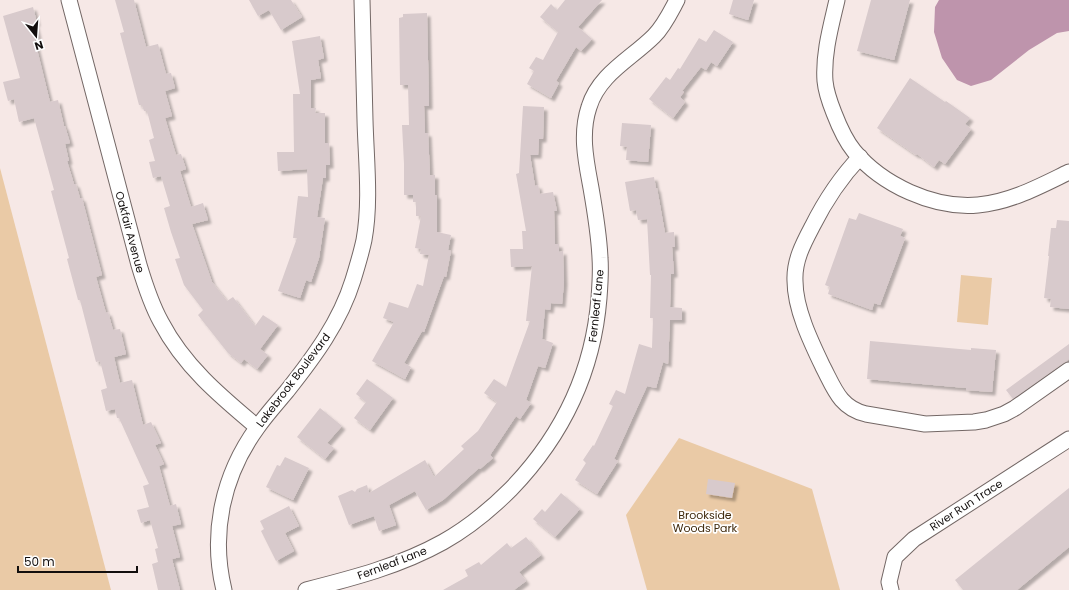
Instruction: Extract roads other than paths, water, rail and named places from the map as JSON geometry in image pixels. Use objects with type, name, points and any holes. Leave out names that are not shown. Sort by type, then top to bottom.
[{"type":"street","name":"Oakfair Avenue","points":[[69,0],[138,266],[153,306],[167,334],[199,375],[257,427]]},
{"type":"street","name":"Lakebrook Boulevard","points":[[224,590],[220,568],[220,518],[232,471],[257,427],[287,391],[327,337],[336,322],[353,281],[361,252],[366,224],[367,195],[362,0]]},
{"type":"street","name":"Fernleaf Lane","points":[[306,590],[361,576],[417,556],[454,536],[486,513],[497,503],[531,468],[556,431],[572,403],[582,378],[591,349],[598,309],[600,275],[599,246],[584,144],[585,121],[589,106],[597,89],[607,76],[659,31],[677,0]]},
{"type":"street","points":[[837,0],[826,52],[825,73],[826,87],[832,108],[851,147],[860,158],[890,182],[934,200],[958,205],[979,205],[1002,200],[1034,189],[1069,172]]},
{"type":"street","points":[[860,158],[836,185],[817,217],[802,246],[795,275],[795,288],[798,302],[809,338],[833,387],[848,406],[856,411],[866,414],[926,424],[980,421],[1004,414],[1015,408],[1069,370]]},
{"type":"street","name":"River Run Trace","points":[[891,590],[889,582],[895,557],[914,539],[1069,440]]},
{"type":"park label","name":"Brookside Woods Park","points":[[705,521]]}]
